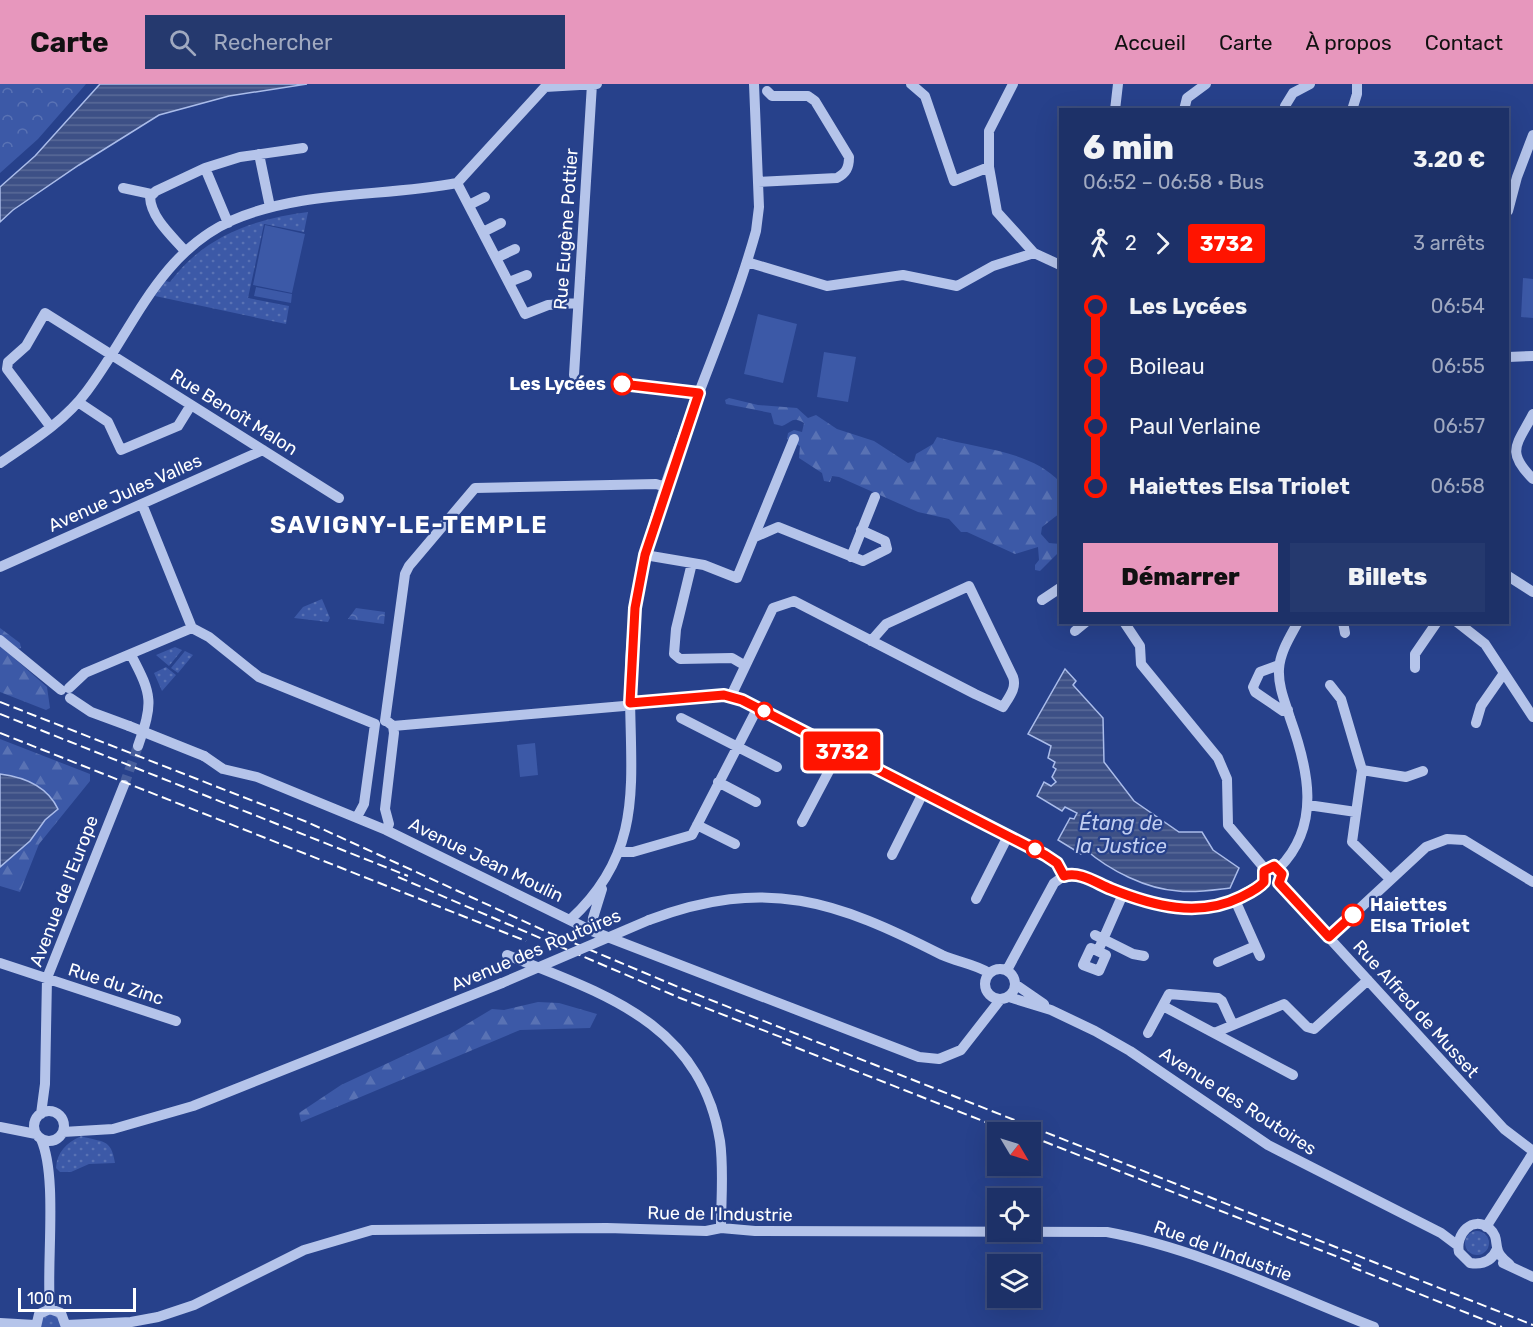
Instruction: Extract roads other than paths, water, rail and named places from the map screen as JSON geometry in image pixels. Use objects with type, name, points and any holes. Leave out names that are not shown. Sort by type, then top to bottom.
[{"type":"street","points":[[0,463],[78,402],[160,278],[185,252],[228,223],[270,207],[457,183],[545,87],[594,84]]},
{"type":"street","name":"Rue Eugène Pottier","points":[[574,375],[594,84]]},
{"type":"street","points":[[592,931],[593,918],[604,884],[627,825],[633,782],[630,703],[635,608],[645,555],[666,487],[756,231],[758,182],[754,84]]},
{"type":"street","points":[[911,84],[925,96],[954,181],[989,167]]},
{"type":"street","points":[[1013,84],[988,131],[989,167],[997,212],[1035,253],[1059,265]]},
{"type":"street","points":[[1115,108],[1118,84]]},
{"type":"street","points":[[1184,108],[1187,98],[1206,84]]},
{"type":"street","points":[[1285,106],[1293,93],[1310,84]]},
{"type":"street","points":[[1353,108],[1357,84]]},
{"type":"street","points":[[758,182],[837,178],[844,174],[849,165],[849,158],[815,101],[808,96],[772,96],[767,91]]},
{"type":"street","points":[[1509,207],[1517,177],[1533,135]]},
{"type":"street","points":[[123,188],[151,195],[205,168],[259,154],[303,148]]},
{"type":"street","points":[[259,154],[270,207]]},
{"type":"street","points":[[205,168],[228,223]]},
{"type":"street","points":[[457,183],[525,314],[548,305],[578,303]]},
{"type":"street","points":[[151,195],[151,206],[159,221],[185,252]]},
{"type":"street","points":[[469,205],[485,197]]},
{"type":"street","points":[[483,232],[501,223]]},
{"type":"street","points":[[496,258],[515,249]]},
{"type":"street","points":[[747,262],[827,286],[903,275],[957,286],[993,266],[1035,253]]},
{"type":"street","points":[[509,282],[527,275]]},
{"type":"street","name":"Rue Benoît Malon","points":[[50,426],[7,369],[8,362],[26,346],[45,313],[339,498]]},
{"type":"street","points":[[1509,357],[1533,356]]},
{"type":"street","points":[[78,402],[108,422],[122,450],[178,426],[191,405]]},
{"type":"street","points":[[1533,414],[1515,453],[1517,461],[1533,479]]},
{"type":"street","points":[[645,555],[692,563],[737,578],[794,439]]},
{"type":"street","name":"Avenue Jules Valles","points":[[0,567],[263,450]]},
{"type":"street","points":[[357,817],[364,804],[384,724],[405,574],[409,566],[470,492],[475,488],[504,486],[656,484],[666,487]]},
{"type":"street","points":[[851,557],[875,497]]},
{"type":"street","points":[[769,503],[778,527]]},
{"type":"street","points":[[142,504],[192,628],[208,637],[259,677],[384,724],[731,696],[758,707],[1052,859],[1064,876]]},
{"type":"street","points":[[755,537],[778,527],[863,561],[887,549],[885,541],[861,530]]},
{"type":"street","points":[[692,563],[679,613],[674,654],[680,659],[732,658],[744,665]]},
{"type":"street","points":[[1509,577],[1533,592]]},
{"type":"street","points":[[731,696],[773,608],[789,601],[794,601],[871,641],[1003,707],[1015,683],[969,586],[886,624],[871,641]]},
{"type":"street","points":[[1042,600],[1059,589]]},
{"type":"street","points":[[1075,631],[1084,624]]},
{"type":"street","points":[[1125,624],[1140,646],[1141,664],[1218,758],[1227,779],[1228,825],[1265,869]]},
{"type":"street","points":[[1279,868],[1294,848],[1308,805],[1307,769],[1280,688],[1279,665],[1282,651],[1297,624]]},
{"type":"street","points":[[1415,668],[1415,654],[1436,624]]},
{"type":"street","points":[[1460,624],[1485,644],[1533,717]]},
{"type":"street","points":[[67,692],[85,673],[192,628]]},
{"type":"street","name":"Avenue Jean Moulin","points":[[0,640],[91,712],[204,756],[218,767],[233,773],[257,777],[357,817],[592,931],[919,1058],[939,1059],[954,1054],[967,1045],[981,1023],[1005,998]]},
{"type":"street","points":[[131,655],[150,696],[150,710],[138,746]]},
{"type":"street","points":[[1279,665],[1260,672],[1253,687],[1255,692],[1273,705],[1283,711],[1288,710]]},
{"type":"street","points":[[1476,723],[1481,706],[1504,673]]},
{"type":"street","points":[[1330,685],[1341,699],[1362,770],[1352,842],[1390,879]]},
{"type":"street","points":[[618,852],[633,852],[692,835],[758,707]]},
{"type":"street","points":[[681,718],[777,767]]},
{"type":"street","points":[[384,724],[385,808],[389,824],[386,830]]},
{"type":"street","points":[[802,822],[840,750]]},
{"type":"street","points":[[1362,770],[1406,777],[1423,771]]},
{"type":"street","points":[[718,783],[756,802]]},
{"type":"street","name":"Avenue de l'Europe","points":[[38,1117],[45,1084],[47,978],[124,785]]},
{"type":"street","points":[[892,855],[923,793]]},
{"type":"street","points":[[1308,805],[1356,812]]},
{"type":"street","points":[[697,825],[735,844]]},
{"type":"street","points":[[976,899],[1008,836]]},
{"type":"street","points":[[1329,937],[1426,847],[1437,841],[1457,839],[1469,843],[1533,882]]},
{"type":"street","points":[[1271,866],[1279,868],[1282,877],[1279,883],[1273,886],[1264,882],[1262,877],[1265,869],[1271,866]]},
{"type":"street","points":[[1007,970],[1054,883],[1064,876],[1081,875],[1123,894],[1181,909],[1214,907],[1235,900],[1264,882]]},
{"type":"street","name":"Rue Alfred de Musset","points":[[1279,883],[1504,1129],[1533,1152]]},
{"type":"street","points":[[570,920],[604,884]]},
{"type":"street","points":[[1098,951],[1099,937],[1123,894]]},
{"type":"street","name":"Avenue des Routoires","points":[[60,1136],[113,1128],[193,1106],[502,983],[649,920],[721,899],[768,896],[798,899],[864,917],[959,963],[989,973],[998,969],[1007,970],[1013,976],[1015,984],[1051,1010],[1130,1051],[1286,1155],[1441,1233],[1457,1245],[1463,1259],[1470,1263],[1486,1263],[1495,1253]]},
{"type":"street","points":[[1218,962],[1257,951],[1235,900]]},
{"type":"street","points":[[1099,937],[1133,954],[1144,956]]},
{"type":"street","points":[[507,955],[619,1003],[646,1019],[682,1052],[706,1090],[720,1143],[722,1228]]},
{"type":"street","name":"Rue du Zinc","points":[[0,963],[176,1021]]},
{"type":"street","name":"Avenue des Routoires","points":[[959,963],[986,992],[1051,1010]]},
{"type":"street","points":[[981,1023],[986,992],[985,980],[989,973]]},
{"type":"street","points":[[1214,1033],[1284,1004],[1307,1028],[1314,1029],[1368,980]]},
{"type":"street","points":[[1005,998],[1015,984]]},
{"type":"street","points":[[1148,1033],[1169,994],[1218,998],[1222,1001],[1233,1025]]},
{"type":"street","points":[[1163,1006],[1293,1075]]},
{"type":"street","name":"Avenue de l'Europe","points":[[45,1084],[48,1097],[61,1118]]},
{"type":"street","points":[[2,1127],[49,1112],[61,1118],[60,1136],[49,1186]]},
{"type":"street","points":[[38,1117],[39,1136],[46,1154],[49,1186],[50,1309]]},
{"type":"street","name":"Avenue des Routoires","points":[[61,1118],[74,1123],[129,1123]]},
{"type":"street","points":[[2,1127],[39,1136],[49,1141],[60,1136]]},
{"type":"street","points":[[1533,1152],[1486,1227],[1495,1236],[1495,1253],[1510,1265],[1533,1277]]},
{"type":"street","name":"Avenue des Routoires","points":[[1441,1233],[1461,1233],[1472,1225],[1486,1227]]},
{"type":"street","name":"Rue de l'Industrie","points":[[66,1326],[131,1322],[158,1317],[194,1305],[304,1250],[372,1230],[706,1231],[722,1228],[766,1231],[1107,1233],[1146,1239],[1181,1251],[1374,1327]]},
{"type":"street","points":[[1457,1245],[1461,1233]]},
{"type":"street","points":[[0,1323],[36,1326],[39,1314],[50,1309],[62,1313],[66,1326]]},
{"type":"water","points":[[100,84],[307,84],[229,96],[159,115],[79,165],[13,210],[0,222],[0,187],[35,156]]},
{"type":"water","name":"Étang de la Justice","points":[[1065,669],[1076,681],[1073,685],[1103,718],[1104,762],[1134,801],[1179,832],[1202,832],[1213,850],[1239,868],[1230,888],[1191,892],[1153,887],[1106,865],[1086,850],[1081,854],[1058,840],[1070,818],[1074,819],[1077,813],[1065,807],[1062,811],[1037,796],[1044,782],[1051,786],[1056,782],[1052,777],[1056,769],[1053,767],[1055,762],[1048,758],[1051,746],[1028,734]]},
{"type":"water","points":[[0,774],[34,784],[48,794],[58,809],[45,820],[30,841],[0,867]]},
{"type":"tunnel","points":[[124,785],[138,746]]},
{"type":"railway","points":[[0,702],[307,822],[543,930],[683,989],[1533,1325]]},
{"type":"railway","points":[[0,714],[408,876]]},
{"type":"railway","points":[[0,733],[526,941]]},
{"type":"railway","points":[[398,877],[680,998],[791,1041]]},
{"type":"railway","points":[[782,1042],[987,1123]]},
{"type":"railway","points":[[1041,1140],[1361,1266]]},
{"type":"railway","points":[[1352,1267],[1502,1327]]},
{"type":"place","name":"Les Lycées","points":[[622,384]]},
{"type":"place","name":"Haiettes Elsa Triolet","points":[[1353,915]]},
{"type":"district","name":"SAVIGNY-LE-TEMPLE","points":[[409,525]]}]
